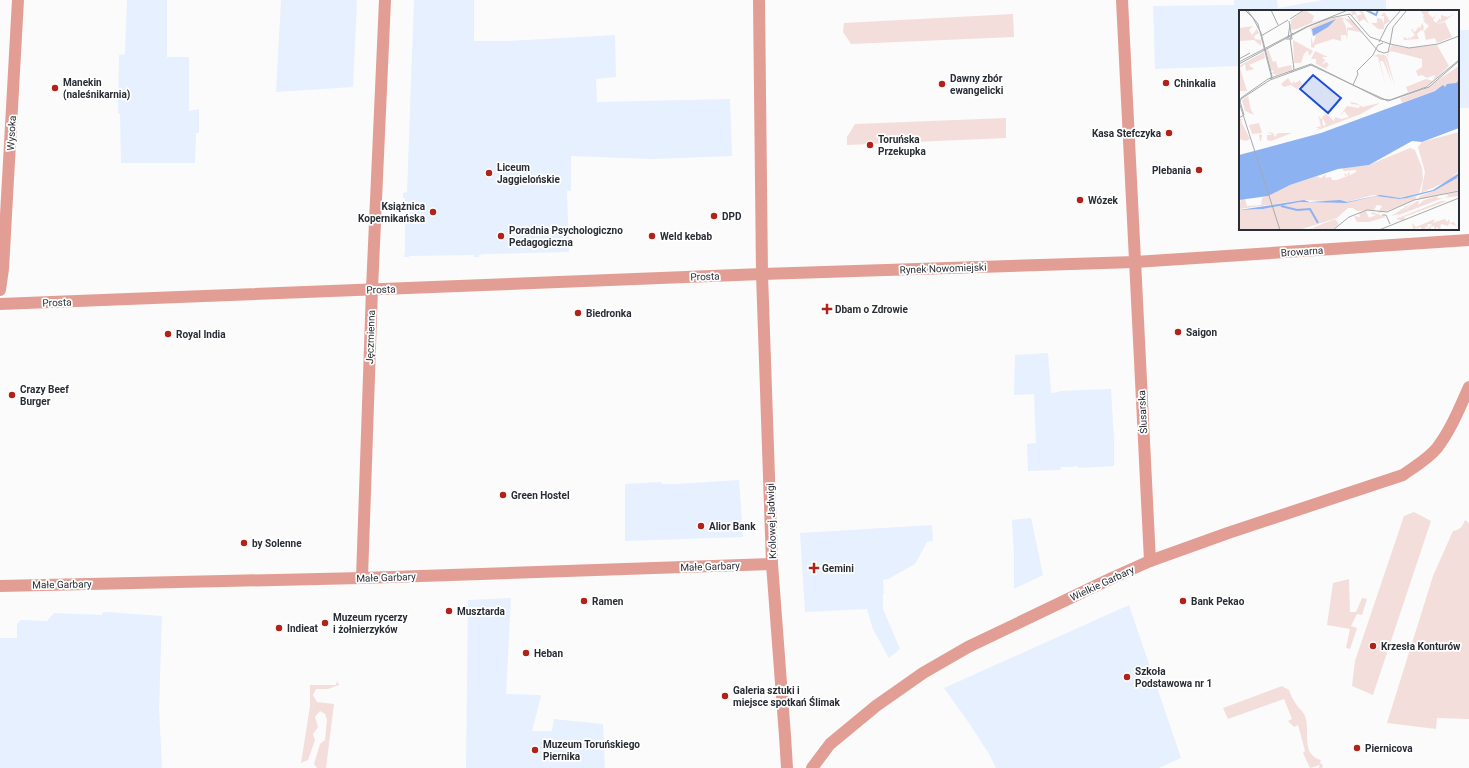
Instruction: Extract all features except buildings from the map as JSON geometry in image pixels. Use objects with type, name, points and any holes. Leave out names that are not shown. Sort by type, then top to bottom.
[{"type":"street","name":"Wysoka","points":[[0,290],[4,262],[18,0]]},
{"type":"street","name":"Jęczmienna","points":[[362,578],[372,289],[385,0]]},
{"type":"street","points":[[759,0],[762,274]]},
{"type":"street","points":[[1122,0],[1135,262]]},
{"type":"street","name":"Browarna","points":[[1135,262],[1469,240]]},
{"type":"street","name":"Rynek Nowomiejski","points":[[762,274],[1135,262]]},
{"type":"street","name":"Ślusarska","points":[[1135,262],[1150,561]]},
{"type":"street","name":"Prosta","points":[[0,304],[762,274]]},
{"type":"street","name":"Królowej Jadwigi","points":[[762,274],[772,564],[787,768]]},
{"type":"street","name":"Wielkie Garbary","points":[[812,768],[830,744],[876,706],[911,681],[968,647],[1150,561],[1228,533],[1385,482],[1402,475],[1437,449],[1450,428],[1469,387]]},
{"type":"street","name":"Małe Garbary","points":[[0,586],[362,578],[772,564]]},
{"type":"shaded area","points":[[127,0],[167,0],[167,57],[189,57],[189,111],[199,109],[199,131],[196,133],[195,163],[121,163],[120,114],[118,114],[119,55],[125,54]]},
{"type":"shaded area","points":[[281,0],[357,0],[353,87],[276,92]]},
{"type":"shaded area","points":[[414,0],[474,0],[474,41],[507,41],[615,35],[616,77],[596,79],[597,102],[730,99],[732,156],[652,159],[571,156],[571,191],[567,191],[569,252],[484,254],[479,255],[479,257],[474,257],[474,255],[404,257],[405,198],[403,198],[403,193],[407,192]]},
{"type":"shaded area","points":[[1234,0],[1277,0],[1278,8],[1323,0],[1386,0],[1386,10],[1239,10],[1239,66],[1155,69],[1153,6],[1234,5]]},
{"type":"shaded area","points":[[1013,14],[1014,37],[851,44],[843,32],[844,23]]},
{"type":"shaded area","points":[[1459,30],[1469,30],[1469,108],[1459,108]]},
{"type":"shaded area","points":[[1006,118],[1006,138],[847,145],[847,137],[855,124]]},
{"type":"shaded area","points":[[1048,353],[1051,393],[1059,391],[1111,389],[1114,466],[1078,468],[1077,466],[1074,466],[1061,467],[1060,470],[1028,471],[1027,444],[1036,443],[1034,394],[1014,395],[1015,355]]},
{"type":"shaded area","points":[[739,480],[743,537],[625,541],[625,484],[661,482],[662,484],[676,484]]},
{"type":"shaded area","points":[[1414,512],[1431,521],[1373,695],[1352,686],[1355,661],[1404,516]]},
{"type":"shaded area","points":[[1031,518],[1043,575],[1014,589],[1012,520]]},
{"type":"shaded area","points":[[1465,520],[1469,523],[1469,719],[1437,718],[1436,729],[1387,723],[1433,576],[1453,531],[1458,530]]},
{"type":"shaded area","points":[[932,525],[933,541],[927,542],[915,564],[888,579],[883,580],[883,609],[900,649],[889,658],[873,629],[867,609],[805,612],[800,533]]},
{"type":"shaded area","points":[[1349,579],[1350,612],[1356,612],[1362,598],[1367,599],[1362,615],[1357,614],[1351,626],[1357,628],[1350,649],[1346,648],[1350,629],[1327,625],[1333,583]]},
{"type":"shaded area","points":[[511,598],[506,694],[541,696],[532,731],[552,731],[554,719],[603,724],[605,768],[466,768],[468,600]]},
{"type":"shaded area","name":"Szkoła Podstawowa nr 1","points":[[1129,605],[1181,758],[1159,768],[996,768],[971,726],[944,688]]},
{"type":"shaded area","points":[[54,613],[102,615],[102,613],[162,616],[159,708],[162,768],[0,768],[0,638],[17,638],[17,624],[21,620],[47,621]]},
{"type":"shaded area","points":[[337,681],[339,685],[328,689],[316,689],[313,695],[317,702],[334,704],[326,768],[317,768],[314,764],[320,744],[325,740],[327,720],[325,714],[320,711],[315,717],[318,727],[313,734],[315,740],[308,760],[301,763],[310,706],[310,685],[336,685]]},
{"type":"shaded area","points":[[1282,686],[1289,690],[1298,707],[1304,714],[1307,727],[1308,747],[1314,757],[1321,760],[1320,763],[1323,765],[1322,768],[1319,768],[1320,765],[1310,768],[1303,753],[1305,751],[1298,725],[1294,727],[1288,721],[1292,719],[1284,699],[1228,719],[1223,708]]},
{"type":"place","name":"Chinkalia","points":[[1166,83]]},
{"type":"place","name":"Dawny zbór ewangelicki","points":[[942,84]]},
{"type":"place","name":"Manekin (naleśnikarnia)","points":[[55,88]]},
{"type":"place","name":"Kasa Stefczyka","points":[[1169,133]]},
{"type":"place","name":"Toruńska Przekupka","points":[[870,145]]},
{"type":"place","name":"Plebania","points":[[1199,170]]},
{"type":"place","name":"Liceum Jaggielońskie","points":[[489,173]]},
{"type":"place","name":"Wózek","points":[[1080,200]]},
{"type":"place","name":"Książnica Kopernikańska","points":[[433,212]]},
{"type":"place","name":"DPD","points":[[714,216]]},
{"type":"place","name":"Poradnia Psychologiczno Pedagogiczna","points":[[501,236]]},
{"type":"place","name":"Weld kebab","points":[[652,236]]},
{"type":"place","name":"Dbam o Zdrowie","points":[[827,309]]},
{"type":"place","name":"Biedronka","points":[[578,313]]},
{"type":"place","name":"Saigon","points":[[1178,332]]},
{"type":"place","name":"Royal India","points":[[168,334]]},
{"type":"place","name":"Crazy Beef Burger","points":[[12,395]]},
{"type":"place","name":"Green Hostel","points":[[503,495]]},
{"type":"place","name":"Alior Bank","points":[[701,526]]},
{"type":"place","name":"by Solenne","points":[[244,543]]},
{"type":"place","name":"Gemini","points":[[814,568]]},
{"type":"place","name":"Ramen","points":[[584,601]]},
{"type":"place","name":"Bank Pekao","points":[[1183,601]]},
{"type":"place","name":"Musztarda","points":[[449,611]]},
{"type":"place","name":"Muzeum rycerzy i żołnierzyków","points":[[325,623]]},
{"type":"place","name":"Indieat","points":[[279,628]]},
{"type":"place","name":"Krzesła Konturów","points":[[1373,646]]},
{"type":"place","name":"Heban","points":[[526,653]]},
{"type":"place","name":"Szkoła Podstawowa nr 1","points":[[1127,677]]},
{"type":"place","name":"Galeria sztuki i miejsce spotkań Ślimak","points":[[725,696]]},
{"type":"place","name":"Piernicova","points":[[1357,748]]},
{"type":"place","name":"Muzeum Toruńskiego Piernika","points":[[535,750]]}]
